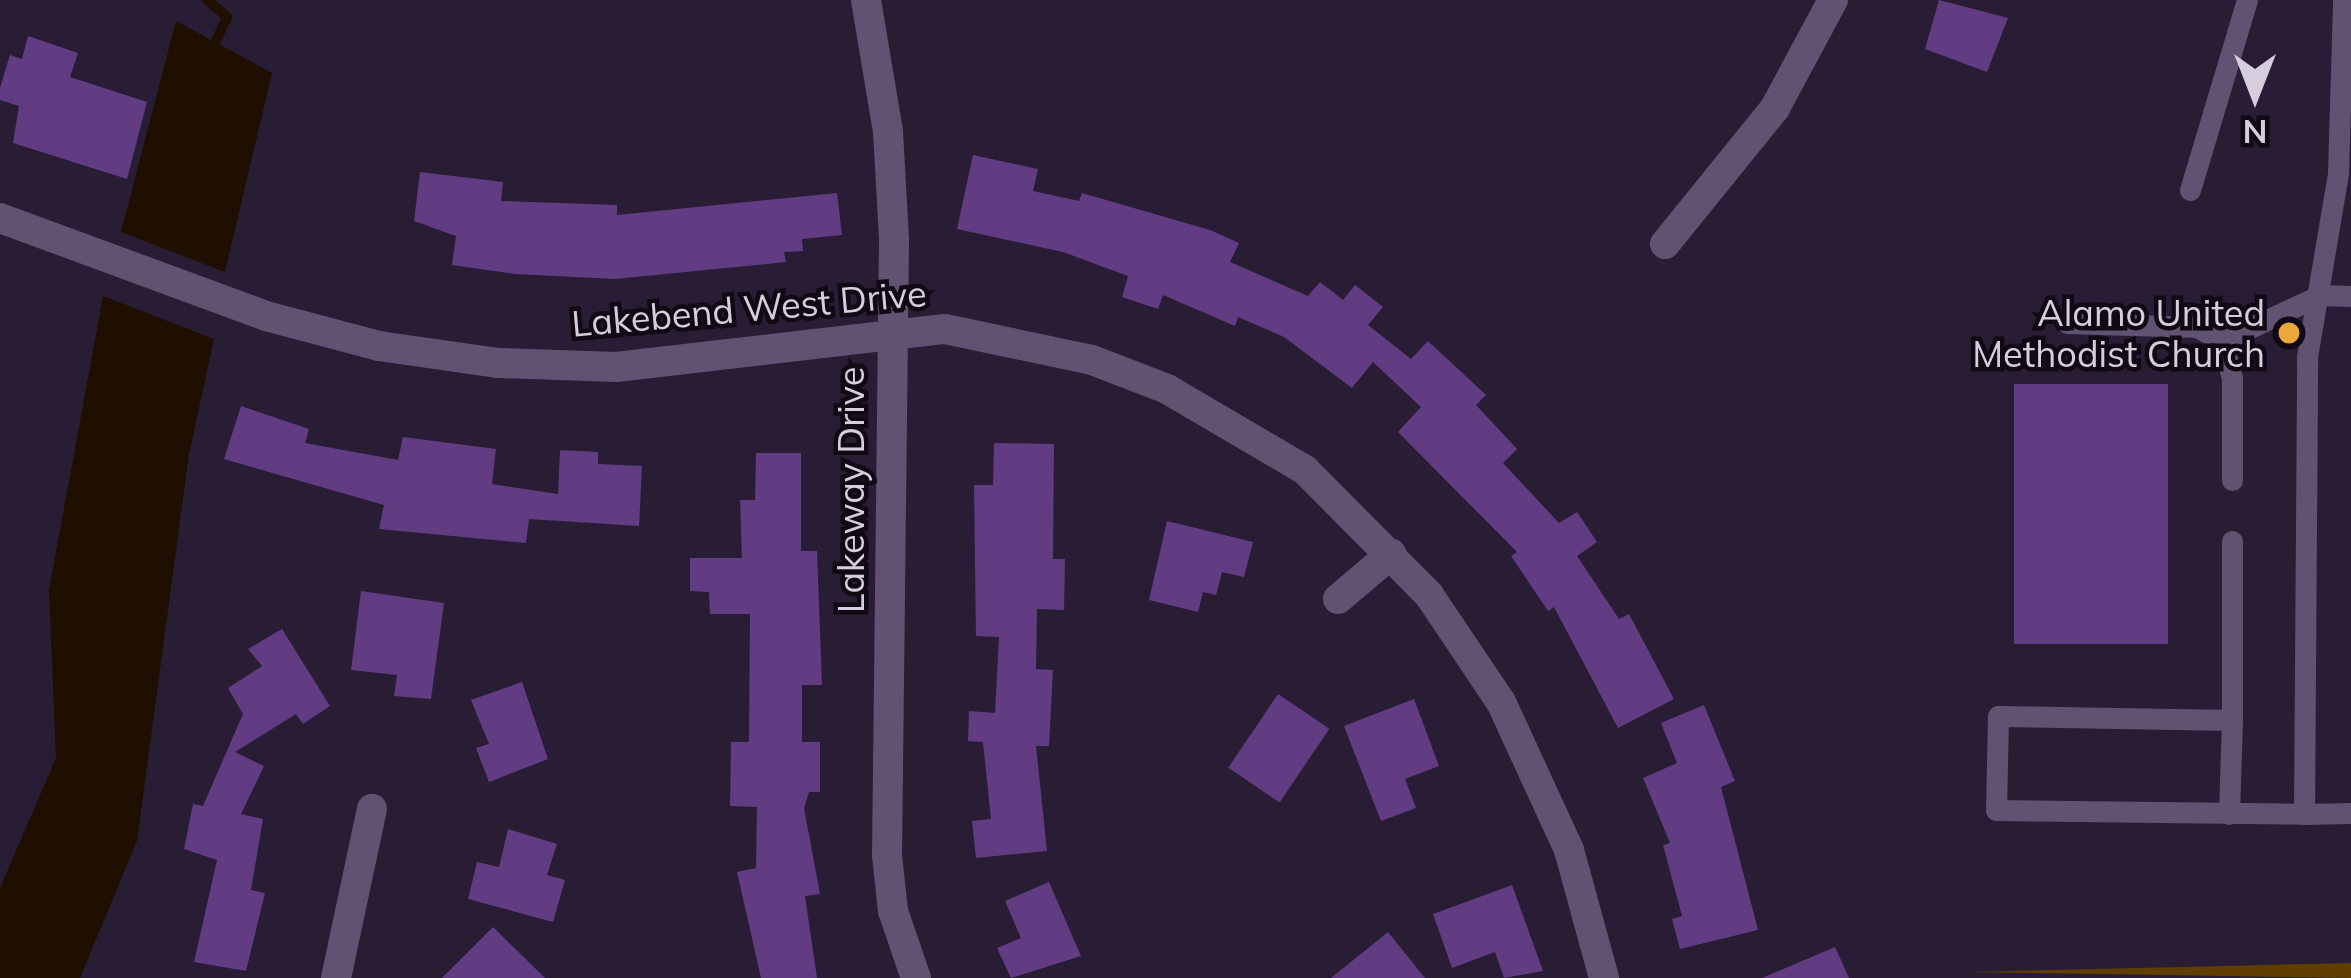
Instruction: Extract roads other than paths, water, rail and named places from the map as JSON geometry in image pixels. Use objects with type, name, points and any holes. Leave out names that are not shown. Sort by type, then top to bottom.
[{"type":"street","points":[[1665,244],[1774,108],[1833,0]]},
{"type":"street","name":"Lakeway Drive","points":[[868,7],[881,83],[894,240],[887,855],[893,911],[916,978]]},
{"type":"street","name":"Lakebend West Drive","points":[[0,218],[266,316],[379,346],[499,363],[639,365],[891,332],[1014,339],[1167,389],[1305,470],[1429,595],[1501,702],[1569,850],[1604,978]]},
{"type":"street","points":[[1338,599],[1391,554]]},
{"type":"street","points":[[336,978],[372,808]]},
{"type":"lane","points":[[2190,190],[2247,0]]},
{"type":"lane","points":[[2304,814],[2307,357],[2344,173],[2343,0]]},
{"type":"lane","points":[[2222,341],[2320,295],[2351,296]]},
{"type":"lane","points":[[2067,323],[2197,327],[2222,341],[2232,378],[2232,480]]},
{"type":"lane","points":[[2228,814],[2232,541]]},
{"type":"lane","points":[[2232,720],[1998,716],[1996,810],[2351,813]]},
{"type":"waterway","points":[[207,0],[227,17],[210,54]]},
{"type":"place","name":"Alamo United Methodist Church","points":[[2289,333]]}]
